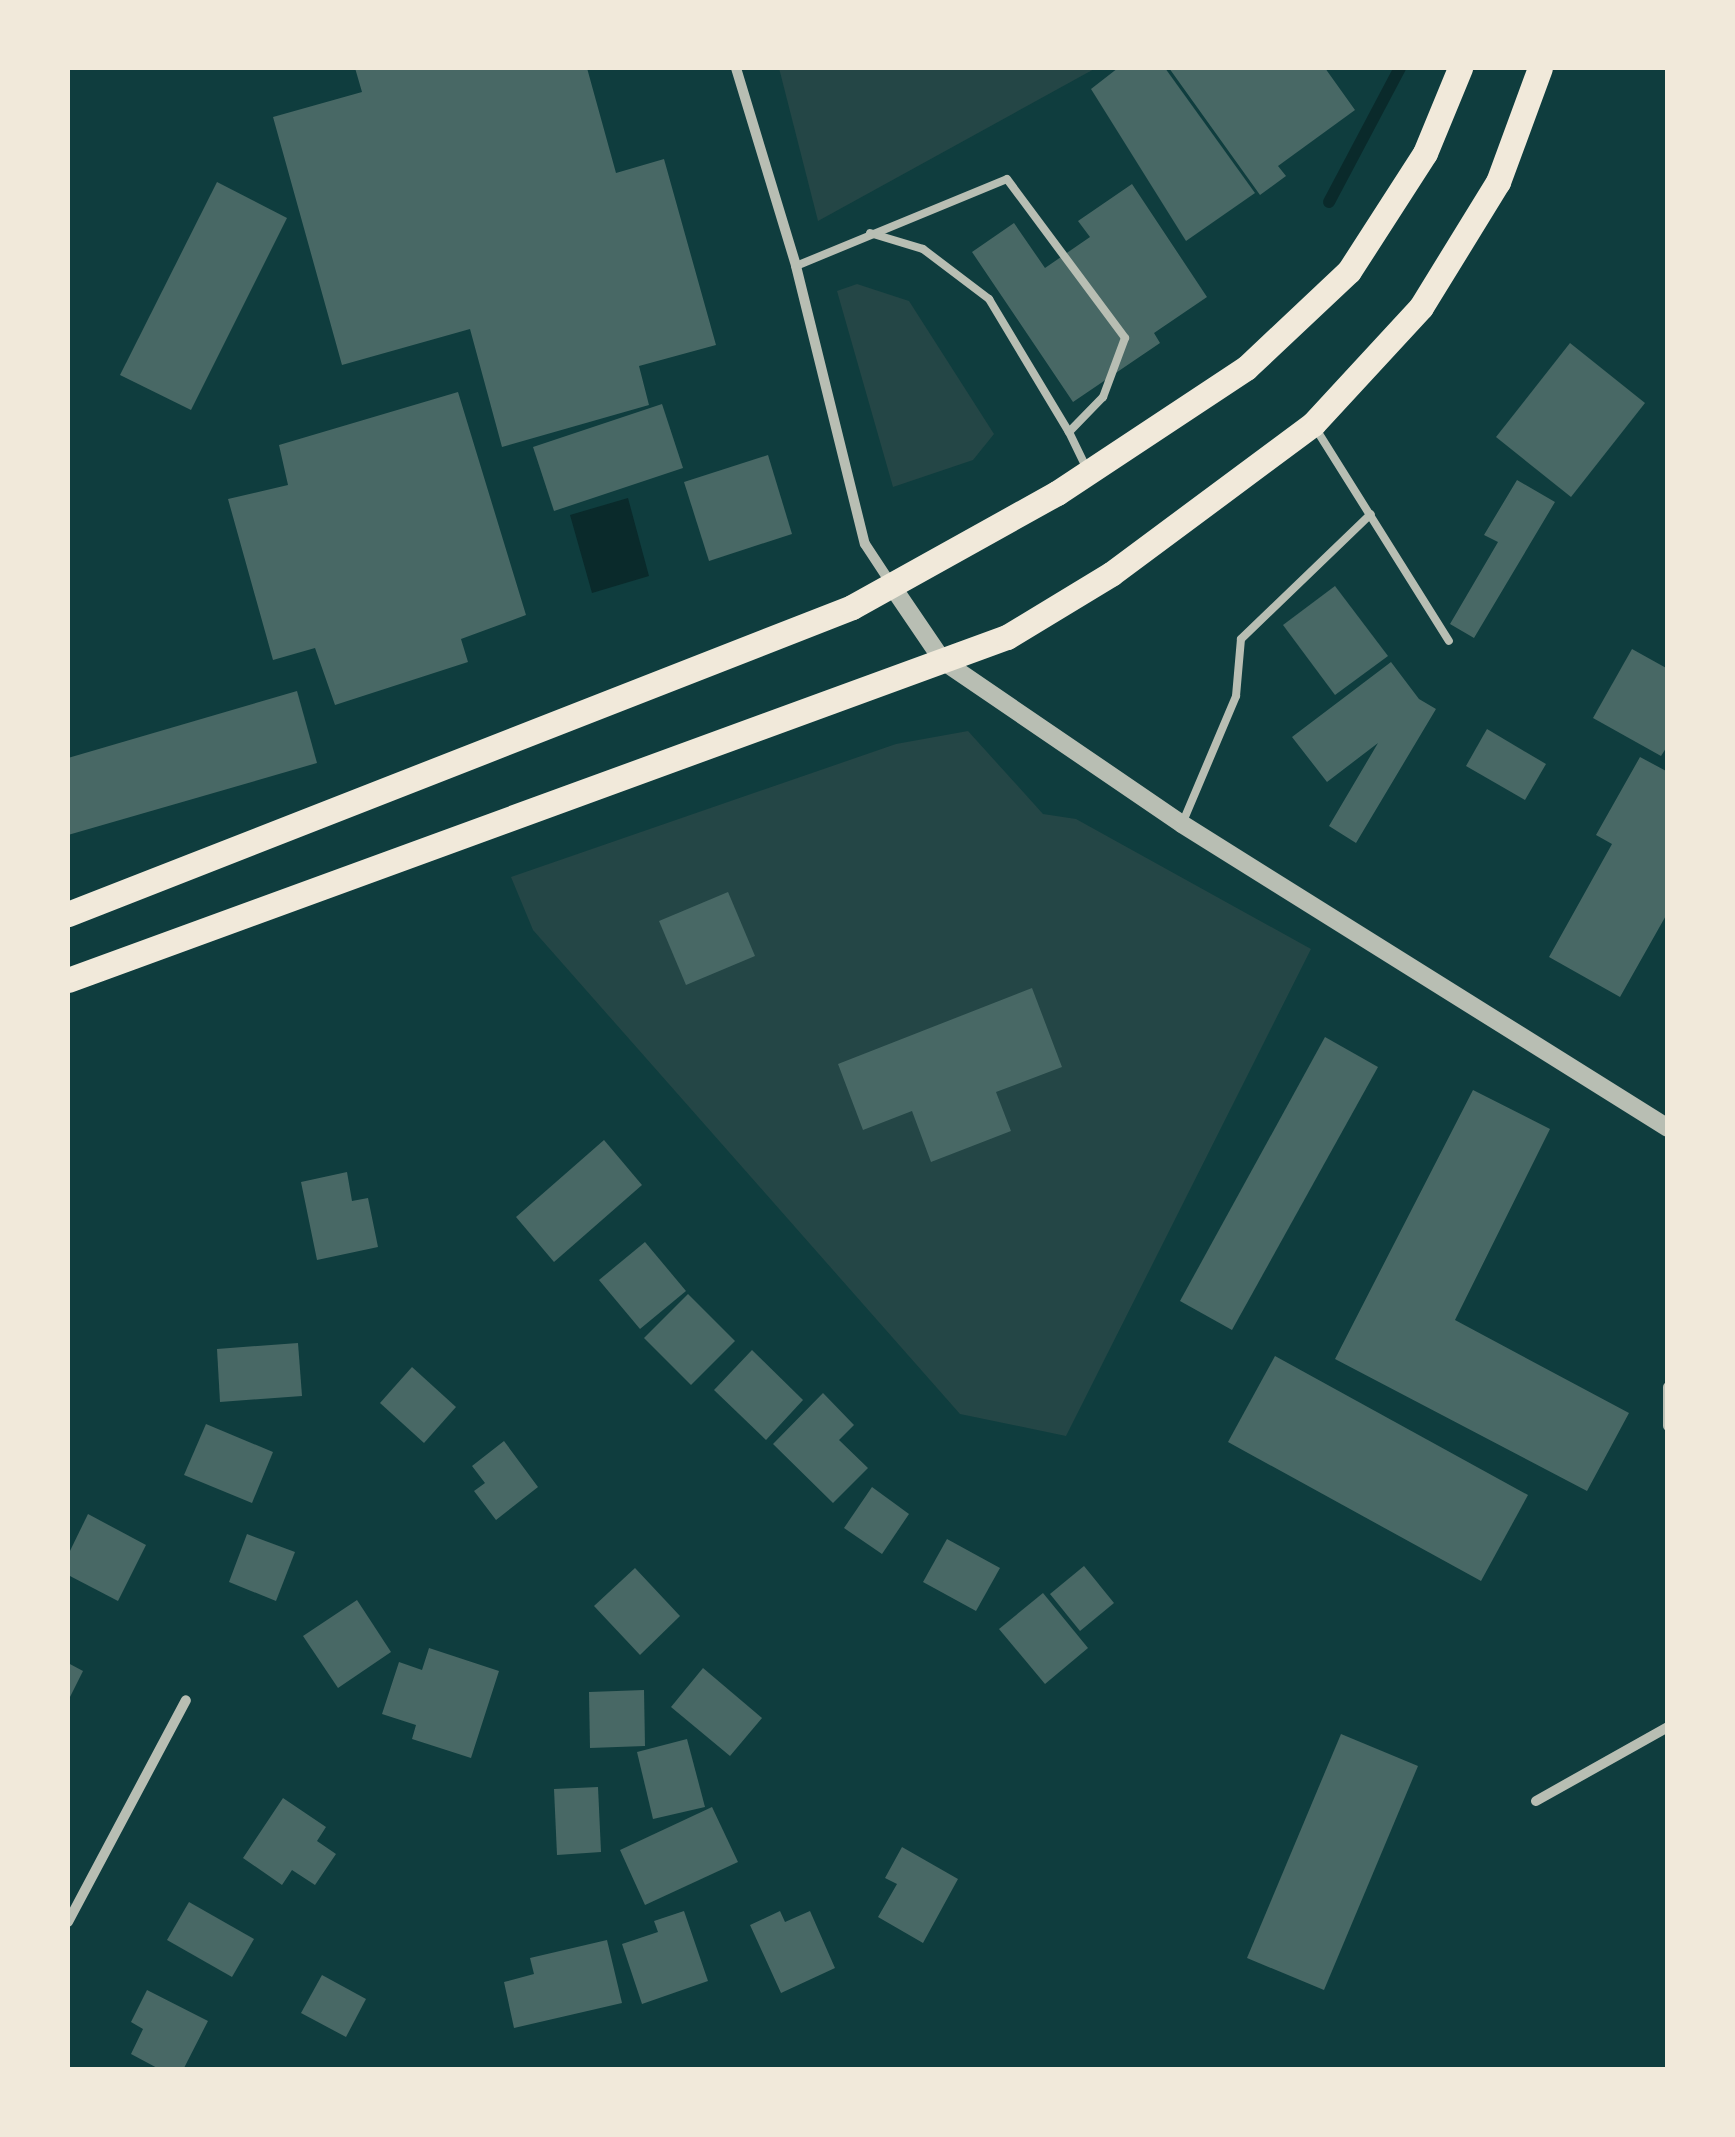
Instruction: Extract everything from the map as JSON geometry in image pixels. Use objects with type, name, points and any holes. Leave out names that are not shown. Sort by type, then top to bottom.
[{"type":"main road","points":[[68,914],[892,586],[1089,472],[1246,368],[1349,271],[1425,153],[1460,68]]},
{"type":"main road","points":[[68,980],[1007,637],[1111,574],[1313,424],[1421,306],[1498,182],[1540,68]]},
{"type":"street","points":[[736,68],[796,266],[864,544],[943,661],[1182,824],[1668,1128]]},
{"type":"street","points":[[1668,1388],[1668,1426]]},
{"type":"street","points":[[68,1922],[186,1700]]},
{"type":"street","points":[[1536,1801],[1668,1727]]},
{"type":"lane","points":[[796,266],[1007,179],[1125,338],[1103,397],[1069,432]]},
{"type":"lane","points":[[870,233],[923,249],[988,299],[1089,472]]},
{"type":"lane","points":[[1313,424],[1449,641]]},
{"type":"lane","points":[[1182,824],[1236,696],[1241,639],[1371,514]]},
{"type":"shaded area","points":[[779,68],[1096,68],[818,221]]},
{"type":"shaded area","points":[[857,284],[909,301],[994,434],[973,460],[893,487],[837,291]]},
{"type":"shaded area","points":[[628,498],[649,576],[592,593],[570,515]]},
{"type":"shaded area","points":[[968,731],[1043,814],[1076,819],[1311,949],[1066,1436],[960,1414],[533,930],[511,877],[896,744]]},
{"type":"building","points":[[355,68],[587,68],[616,173],[664,159],[716,345],[639,366],[649,405],[502,447],[470,329],[342,365],[273,117],[362,92]]},
{"type":"building","points":[[1118,68],[1165,68],[1255,193],[1186,241],[1091,89]]},
{"type":"building","points":[[1169,68],[1325,68],[1355,110],[1278,166],[1286,176],[1260,195]]},
{"type":"building","points":[[217,182],[287,218],[191,410],[120,375]]},
{"type":"building","points":[[1132,184],[1207,297],[1154,333],[1160,343],[1073,402],[972,252],[1014,223],[1045,268],[1090,237],[1078,221]]},
{"type":"building","points":[[1570,343],[1645,403],[1571,497],[1496,437]]},
{"type":"building","points":[[458,392],[526,615],[461,639],[468,662],[335,705],[315,648],[273,660],[228,499],[288,485],[279,445]]},
{"type":"building","points":[[662,404],[683,468],[554,511],[533,447]]},
{"type":"building","points":[[768,455],[792,534],[709,561],[684,482]]},
{"type":"building","points":[[1517,480],[1555,502],[1474,638],[1450,624],[1498,542],[1484,535]]},
{"type":"building","points":[[1335,586],[1388,656],[1335,695],[1283,625]]},
{"type":"building","points":[[1632,649],[1668,669],[1668,745],[1661,756],[1593,718]]},
{"type":"building","points":[[1391,662],[1419,699],[1436,709],[1356,843],[1329,826],[1378,743],[1327,782],[1292,737]]},
{"type":"building","points":[[297,691],[317,763],[68,835],[68,758]]},
{"type":"building","points":[[1487,729],[1546,764],[1525,800],[1466,766]]},
{"type":"building","points":[[1640,757],[1668,772],[1668,912],[1620,997],[1549,957],[1612,844],[1596,835]]},
{"type":"building","points":[[728,892],[755,956],[686,985],[659,921]]},
{"type":"building","points":[[1032,988],[1062,1067],[996,1092],[1011,1131],[931,1162],[912,1111],[863,1130],[838,1064]]},
{"type":"building","points":[[1325,1037],[1378,1067],[1232,1330],[1180,1301]]},
{"type":"building","points":[[1473,1090],[1550,1129],[1455,1320],[1629,1413],[1587,1491],[1335,1359]]},
{"type":"building","points":[[604,1140],[642,1185],[554,1262],[516,1217]]},
{"type":"building","points":[[347,1172],[352,1201],[368,1198],[378,1247],[317,1260],[301,1182]]},
{"type":"building","points":[[645,1242],[686,1291],[640,1329],[599,1280]]},
{"type":"building","points":[[688,1294],[735,1341],[691,1385],[644,1338]]},
{"type":"building","points":[[298,1343],[302,1396],[220,1402],[217,1349]]},
{"type":"building","points":[[752,1350],[803,1400],[766,1440],[714,1390]]},
{"type":"building","points":[[1275,1356],[1528,1495],[1481,1581],[1228,1442]]},
{"type":"building","points":[[412,1367],[456,1407],[424,1443],[380,1403]]},
{"type":"building","points":[[823,1393],[854,1425],[839,1440],[868,1468],[833,1503],[773,1444]]},
{"type":"building","points":[[206,1424],[273,1452],[252,1503],[184,1475]]},
{"type":"building","points":[[504,1441],[538,1487],[496,1520],[474,1491],[485,1483],[472,1466]]},
{"type":"building","points":[[872,1487],[909,1514],[882,1554],[844,1528]]},
{"type":"building","points":[[88,1514],[146,1545],[118,1601],[68,1575],[68,1555]]},
{"type":"building","points":[[247,1534],[295,1552],[276,1601],[229,1582]]},
{"type":"building","points":[[947,1539],[1000,1568],[976,1611],[923,1582]]},
{"type":"building","points":[[1084,1566],[1114,1603],[1080,1631],[1050,1594]]},
{"type":"building","points":[[635,1568],[680,1616],[640,1655],[594,1606]]},
{"type":"building","points":[[1043,1593],[1088,1648],[1045,1684],[999,1629]]},
{"type":"building","points":[[357,1600],[391,1652],[338,1688],[303,1636]]},
{"type":"building","points":[[429,1648],[499,1671],[471,1758],[412,1739],[416,1725],[382,1714],[399,1662],[422,1670]]},
{"type":"building","points":[[68,1663],[83,1671],[68,1701]]},
{"type":"building","points":[[703,1668],[762,1718],[730,1756],[671,1707]]},
{"type":"building","points":[[644,1690],[645,1746],[590,1748],[589,1692]]},
{"type":"building","points":[[1341,1734],[1418,1766],[1324,1990],[1247,1958]]},
{"type":"building","points":[[687,1739],[705,1807],[653,1819],[637,1752]]},
{"type":"building","points":[[598,1787],[601,1852],[557,1855],[554,1789]]},
{"type":"building","points":[[283,1798],[326,1827],[317,1841],[336,1854],[315,1885],[292,1870],[282,1885],[243,1858]]},
{"type":"building","points":[[712,1807],[738,1862],[645,1905],[620,1850]]},
{"type":"building","points":[[902,1847],[958,1879],[923,1943],[878,1917],[897,1884],[885,1878]]},
{"type":"building","points":[[189,1902],[254,1939],[232,1977],[167,1940]]},
{"type":"building","points":[[684,1911],[708,1981],[642,2004],[622,1944],[658,1932],[654,1921]]},
{"type":"building","points":[[780,1911],[785,1922],[810,1911],[835,1968],[781,1993],[750,1925]]},
{"type":"building","points":[[607,1940],[622,2003],[514,2028],[504,1982],[534,1974],[530,1958]]},
{"type":"building","points":[[322,1975],[366,1999],[346,2037],[301,2013]]},
{"type":"building","points":[[147,1990],[208,2021],[183,2070],[161,2070],[131,2054],[143,2029],[131,2022]]},
{"type":"waterway","points":[[1329,202],[1400,68]]}]
